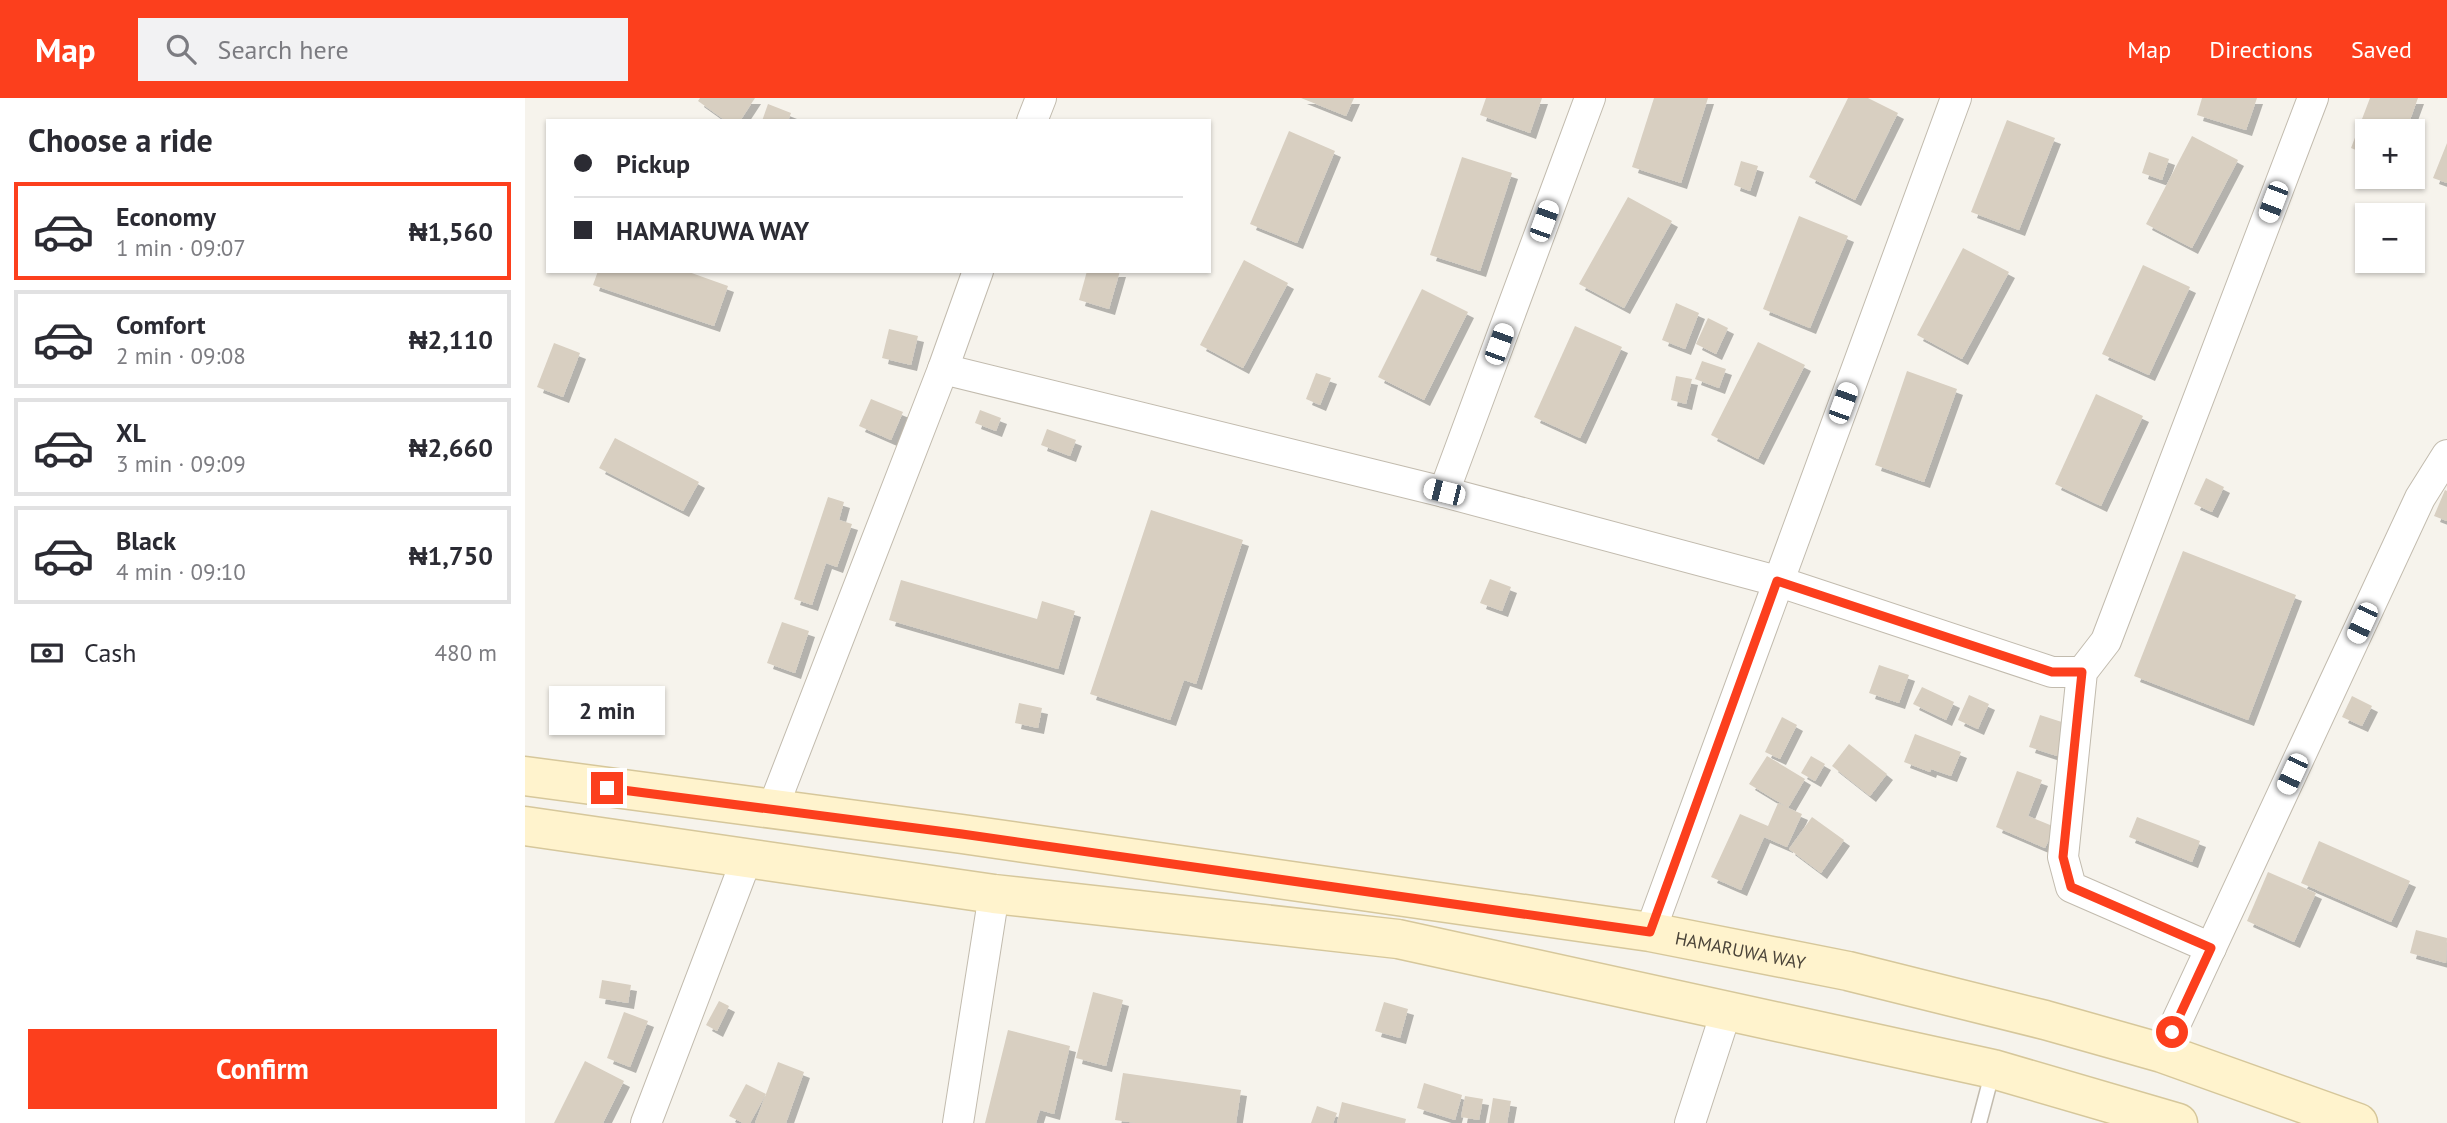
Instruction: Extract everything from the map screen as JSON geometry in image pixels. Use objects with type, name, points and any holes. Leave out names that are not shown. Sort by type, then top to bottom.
[{"type":"main road","name":"HAMARUWA WAY","points":[[525,776],[962,834],[1650,932],[1848,971],[2045,1020],[2162,1053],[2358,1123]]},
{"type":"main road","points":[[525,826],[995,894],[1398,939],[1993,1069],[2112,1113],[2172,1122]]},
{"type":"street","points":[[1033,119],[1041,98]]},
{"type":"street","points":[[1444,492],[1590,98]]},
{"type":"street","points":[[1650,932],[1956,98]]},
{"type":"street","points":[[2211,948],[2071,887],[2063,857],[2082,672],[2106,641],[2313,98]]},
{"type":"street","points":[[772,810],[943,369],[977,273]]},
{"type":"street","points":[[943,369],[1444,492],[1777,581],[2052,672],[2082,672]]},
{"type":"street","points":[[2162,1053],[2420,498],[2447,455]]},
{"type":"street","points":[[646,1123],[747,858]]},
{"type":"street","points":[[958,1123],[995,894]]},
{"type":"street","points":[[1689,1123],[1727,1009]]},
{"type":"lane","points":[[1979,1123],[1993,1069]]},
{"type":"building","points":[[700,98],[755,98],[741,119],[723,119],[698,101]]},
{"type":"building","points":[[1301,98],[1354,98],[1346,116]]},
{"type":"building","points":[[1486,98],[1542,98],[1530,133],[1480,115]]},
{"type":"building","points":[[1654,98],[1708,98],[1681,183],[1632,167]]},
{"type":"building","points":[[1848,98],[1868,98],[1898,113],[1855,200],[1809,177]]},
{"type":"building","points":[[2202,98],[2257,98],[2246,130],[2197,115]]},
{"type":"building","points":[[2370,98],[2418,98],[2410,119],[2362,119]]},
{"type":"building","points":[[768,104],[791,113],[789,119],[763,119]]},
{"type":"building","points":[[2007,120],[2055,138],[2019,230],[1971,212]]},
{"type":"building","points":[[1289,131],[1335,151],[1297,243],[1250,224]]},
{"type":"building","points":[[2192,136],[2238,160],[2192,248],[2146,224]]},
{"type":"building","points":[[2447,143],[2447,183],[2433,178]]},
{"type":"building","points":[[2149,152],[2169,159],[2162,180],[2142,173]]},
{"type":"building","points":[[1462,157],[1512,173],[1480,271],[1430,255]]},
{"type":"building","points":[[1741,161],[1758,166],[1750,191],[1734,185]]},
{"type":"building","points":[[1628,197],[1672,221],[1624,308],[1579,284]]},
{"type":"building","points":[[1799,216],[1848,236],[1810,328],[1763,309]]},
{"type":"building","points":[[1963,248],[2009,272],[1962,359],[1917,335]]},
{"type":"building","points":[[1244,260],[1288,283],[1243,368],[1200,345]]},
{"type":"building","points":[[2143,265],[2190,287],[2149,375],[2102,354]]},
{"type":"building","points":[[597,273],[692,273],[728,286],[714,326],[593,285]]},
{"type":"building","points":[[1086,273],[1119,273],[1109,309],[1079,300]]},
{"type":"building","points":[[1422,289],[1468,312],[1424,400],[1378,377]]},
{"type":"building","points":[[1676,303],[1699,313],[1685,349],[1662,340]]},
{"type":"building","points":[[1708,318],[1728,328],[1716,354],[1696,344]]},
{"type":"building","points":[[1575,326],[1622,347],[1580,438],[1534,417]]},
{"type":"building","points":[[889,329],[918,336],[911,365],[882,358]]},
{"type":"building","points":[[1758,342],[1805,365],[1758,459],[1711,435]]},
{"type":"building","points":[[554,343],[580,353],[563,397],[537,387]]},
{"type":"building","points":[[1702,361],[1726,369],[1719,388],[1695,379]]},
{"type":"building","points":[[1907,371],[1957,389],[1924,482],[1875,465]]},
{"type":"building","points":[[1316,373],[1331,378],[1320,405],[1306,399]]},
{"type":"building","points":[[1676,376],[1692,379],[1686,404],[1671,400]]},
{"type":"building","points":[[2096,394],[2143,416],[2101,506],[2055,484]]},
{"type":"building","points":[[871,399],[903,412],[891,440],[859,426]]},
{"type":"building","points":[[980,410],[1001,418],[996,431],[975,423]]},
{"type":"building","points":[[1047,429],[1076,440],[1070,456],[1041,445]]},
{"type":"building","points":[[615,438],[699,482],[683,511],[599,468]]},
{"type":"building","points":[[2206,478],[2224,487],[2212,512],[2194,504]]},
{"type":"building","points":[[2445,490],[2447,491],[2447,521],[2434,516]]},
{"type":"building","points":[[828,497],[844,502],[839,520],[852,524],[837,567],[826,563],[812,605],[794,599]]},
{"type":"building","points":[[1151,510],[1243,540],[1196,684],[1184,680],[1170,720],[1090,694]]},
{"type":"building","points":[[2183,551],[2296,595],[2248,720],[2134,676]]},
{"type":"building","points":[[1490,579],[1511,587],[1502,611],[1480,603]]},
{"type":"building","points":[[901,580],[1037,619],[1042,601],[1075,611],[1058,669],[889,620]]},
{"type":"building","points":[[782,622],[809,631],[795,673],[767,663]]},
{"type":"building","points":[[1879,665],[1909,675],[1899,703],[1869,693]]},
{"type":"building","points":[[1922,687],[1954,702],[1946,720],[1913,704]]},
{"type":"building","points":[[1969,695],[1989,704],[1978,729],[1958,720]]},
{"type":"building","points":[[2352,696],[2372,706],[2362,726],[2342,717]]},
{"type":"building","points":[[1019,703],[1042,708],[1038,728],[1015,723]]},
{"type":"building","points":[[2040,715],[2068,724],[2057,756],[2029,747]]},
{"type":"building","points":[[1782,717],[1797,725],[1780,759],[1765,752]]},
{"type":"building","points":[[1915,734],[1961,752],[1951,776],[1931,769],[1930,772],[1904,762]]},
{"type":"building","points":[[1849,744],[1887,774],[1870,796],[1832,766]]},
{"type":"building","points":[[1767,756],[1805,779],[1788,808],[1802,814],[1787,847],[1764,837],[1741,890],[1711,877],[1740,814],[1768,826],[1778,803],[1787,807],[1749,784]]},
{"type":"building","points":[[1811,756],[1825,764],[1815,781],[1801,773]]},
{"type":"building","points":[[2017,771],[2042,780],[2028,816],[2055,827],[2045,848],[1996,827]]},
{"type":"building","points":[[1812,817],[1844,840],[1821,873],[1789,849]]},
{"type":"building","points":[[2137,817],[2200,841],[2192,862],[2129,837]]},
{"type":"building","points":[[2319,841],[2410,881],[2391,922],[2301,883]]},
{"type":"building","points":[[2268,872],[2316,893],[2294,942],[2247,921]]},
{"type":"building","points":[[2416,930],[2447,938],[2446,963],[2410,953]]},
{"type":"building","points":[[602,980],[631,985],[628,1003],[599,998]]},
{"type":"building","points":[[1093,992],[1123,1000],[1106,1066],[1076,1058]]},
{"type":"building","points":[[719,1001],[729,1006],[717,1031],[706,1025]]},
{"type":"building","points":[[1384,1002],[1408,1009],[1400,1038],[1375,1031]]},
{"type":"building","points":[[624,1012],[648,1021],[630,1067],[607,1058]]},
{"type":"building","points":[[1008,1030],[1070,1046],[1054,1114],[1040,1110],[1036,1123],[985,1123]]},
{"type":"building","points":[[585,1061],[624,1081],[603,1123],[554,1123]]},
{"type":"building","points":[[778,1062],[804,1072],[786,1123],[755,1123]]},
{"type":"building","points":[[1123,1073],[1241,1090],[1236,1123],[1136,1123],[1115,1120]]},
{"type":"building","points":[[1424,1083],[1462,1095],[1455,1120],[1417,1108]]},
{"type":"building","points":[[746,1084],[766,1094],[750,1123],[743,1123],[729,1116]]},
{"type":"building","points":[[1465,1096],[1483,1099],[1479,1120],[1461,1117]]},
{"type":"building","points":[[1493,1098],[1511,1101],[1507,1123],[1489,1123]]},
{"type":"building","points":[[1342,1102],[1406,1119],[1405,1123],[1337,1123]]},
{"type":"building","points":[[1317,1106],[1337,1113],[1333,1123],[1311,1123]]},
{"type":"route","points":[[607,788],[962,834],[1650,932],[1777,581],[2052,672],[2082,672],[2063,857],[2071,887],[2211,948],[2172,1032]]}]
